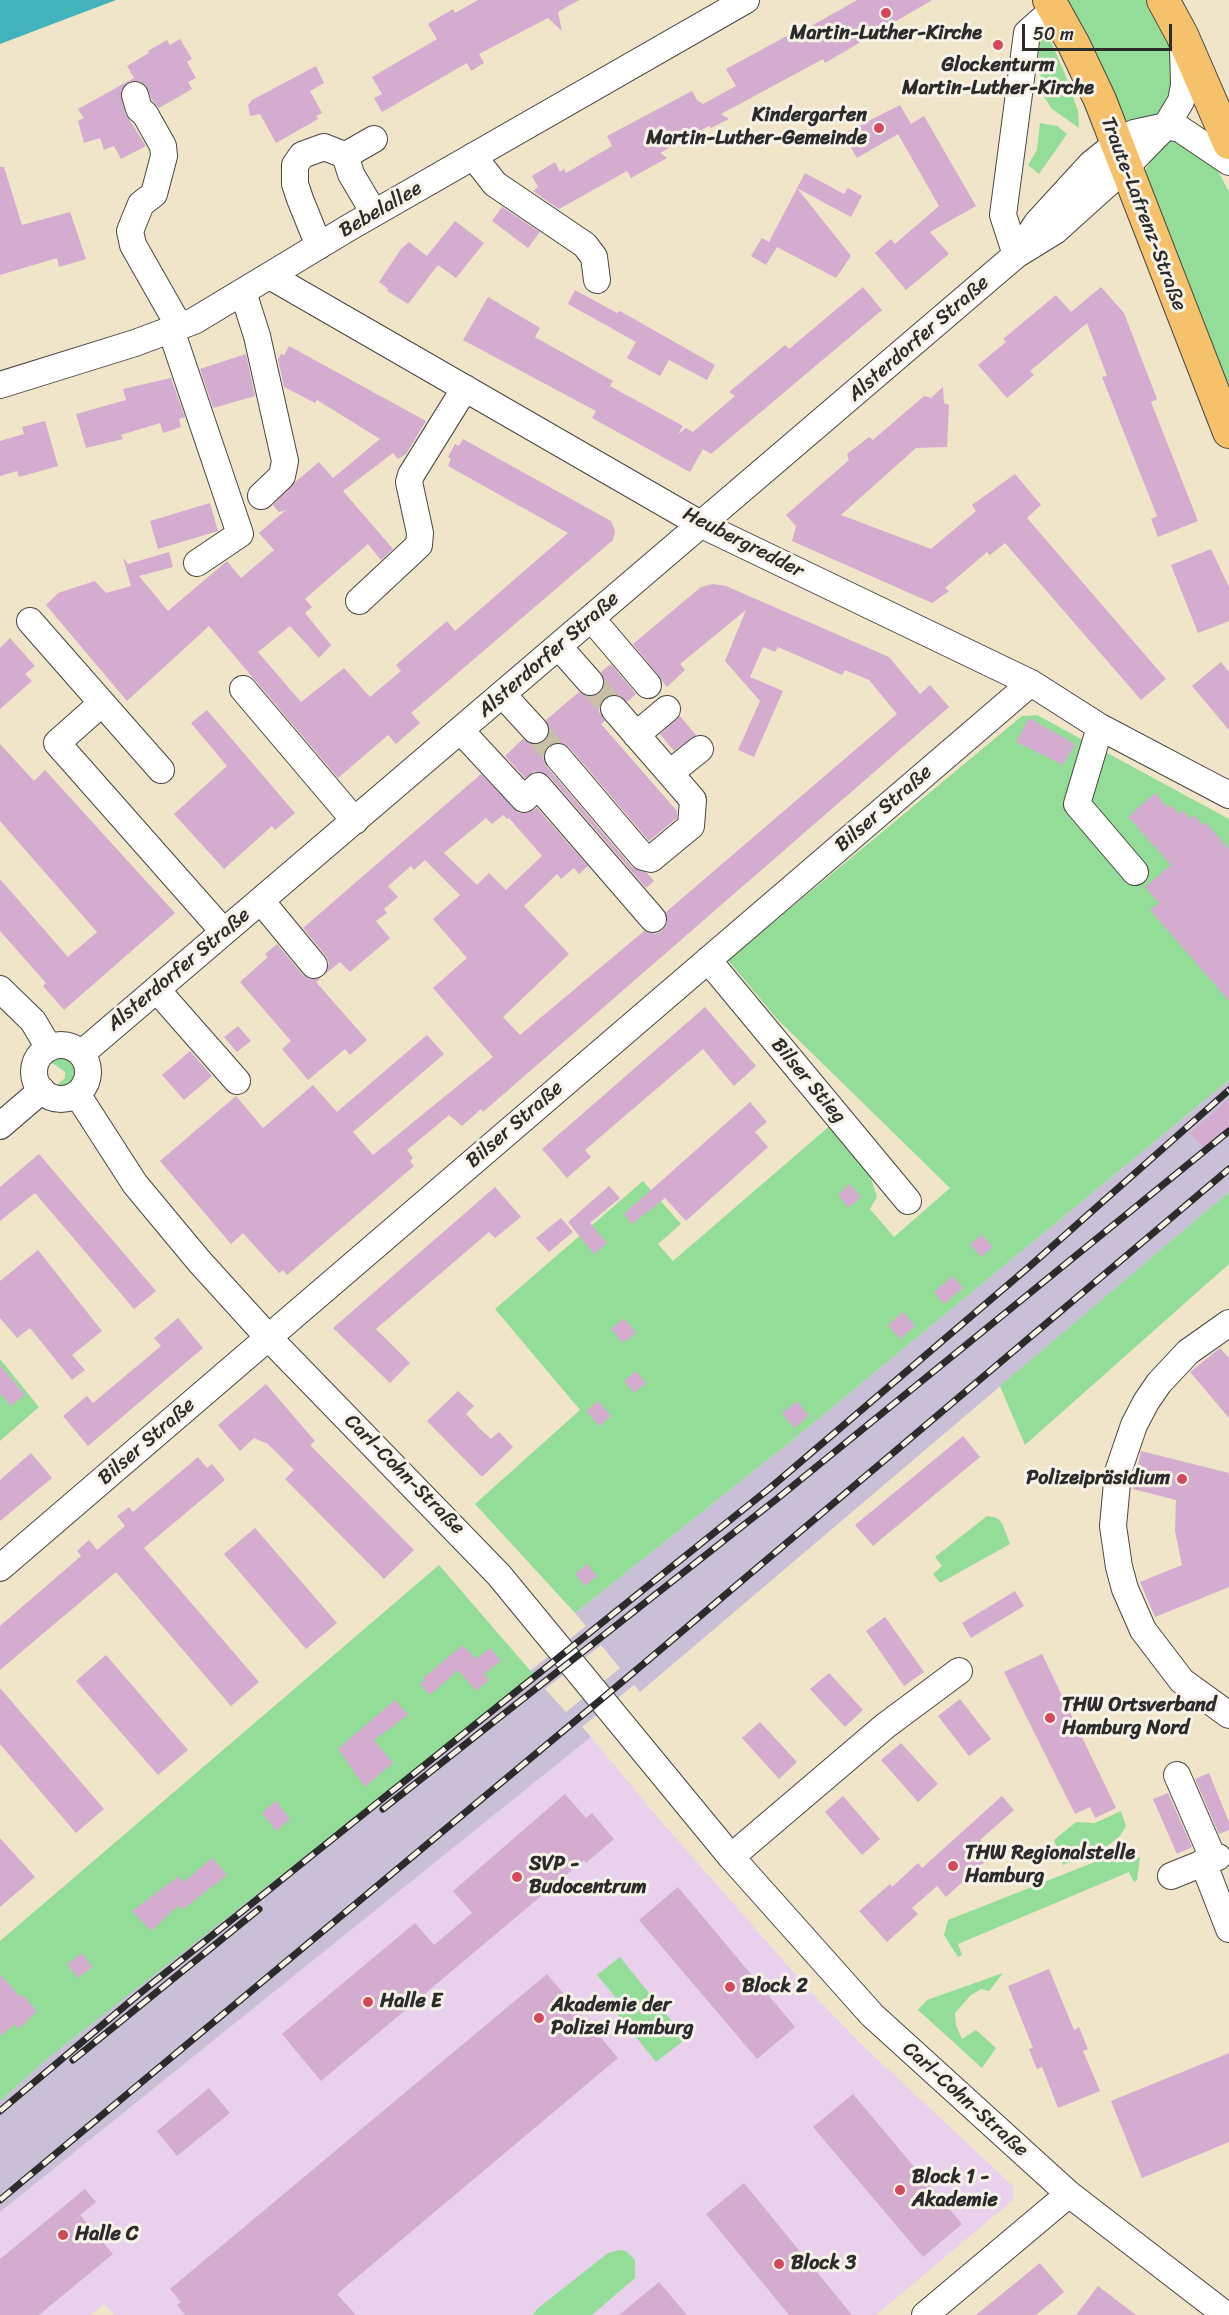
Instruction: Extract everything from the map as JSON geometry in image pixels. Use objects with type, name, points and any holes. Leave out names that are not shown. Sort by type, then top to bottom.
[{"type":"main road","points":[[1163,0],[1182,35],[1229,143]]},
{"type":"main road","name":"Traute-Lafrenz-Straße","points":[[1051,4],[1078,54],[1121,155],[1229,432]]},
{"type":"street","name":"Bebelallee","points":[[0,385],[135,343],[175,328],[243,292],[374,213],[746,0]]},
{"type":"street","points":[[1016,255],[1003,215],[1027,33],[1051,4]]},
{"type":"street","name":"Alsterdorfer Straße","points":[[81,1054],[1016,255],[1055,231],[1121,155],[1166,126],[1181,101],[1184,85],[1182,35]]},
{"type":"street","points":[[135,95],[139,110],[145,114],[163,146],[164,156],[154,195],[141,204],[130,231],[133,245],[175,328],[240,534],[197,563]]},
{"type":"street","points":[[1166,126],[1188,132],[1229,162]]},
{"type":"street","points":[[347,156],[374,140]]},
{"type":"street","points":[[319,246],[295,184],[295,165],[302,155],[324,147],[347,156]]},
{"type":"street","points":[[347,156],[346,163],[351,174],[374,213]]},
{"type":"street","points":[[473,156],[495,184],[585,245],[594,257],[597,280]]},
{"type":"street","name":"Heubergredder","points":[[270,276],[702,525],[1031,683],[1100,727],[1227,793]]},
{"type":"street","points":[[243,292],[257,336],[285,461],[282,476],[261,496]]},
{"type":"street","points":[[359,601],[419,545],[420,533],[410,482],[411,476],[465,388]]},
{"type":"street","points":[[591,618],[648,686]]},
{"type":"street","points":[[30,621],[161,770]]},
{"type":"street","points":[[559,647],[590,682]]},
{"type":"street","name":"Bilser Straße","points":[[0,1568],[1031,683]]},
{"type":"street","points":[[243,689],[355,821]]},
{"type":"street","points":[[503,695],[534,730]]},
{"type":"street","points":[[102,703],[57,743],[224,932]]},
{"type":"street","points":[[558,757],[643,857],[651,859],[691,826],[693,800],[614,709]]},
{"type":"street","points":[[636,735],[668,709]]},
{"type":"street","points":[[1100,727],[1077,804],[1135,872]]},
{"type":"street","points":[[461,731],[524,799],[538,786],[653,918]]},
{"type":"street","points":[[670,773],[699,749]]},
{"type":"street","points":[[261,901],[314,965]]},
{"type":"street","name":"Bilser Stieg","points":[[708,960],[908,1201]]},
{"type":"street","points":[[0,989],[33,1021],[49,1048]]},
{"type":"street","points":[[157,990],[237,1081]]},
{"type":"street","points":[[68,1046],[81,1054],[88,1073],[86,1082],[77,1094],[58,1099],[42,1090],[35,1077],[35,1065],[41,1055],[49,1048],[68,1046]]},
{"type":"street","points":[[0,1126],[42,1090]]},
{"type":"street","name":"Carl-Cohn-Straße","points":[[77,1094],[135,1184],[267,1337],[499,1575],[731,1857],[872,2015],[1070,2194],[1226,2315]]},
{"type":"street","points":[[1229,1323],[1188,1352],[1146,1402],[1134,1425],[1118,1472],[1113,1526],[1125,1589],[1143,1630],[1182,1681],[1229,1715]]},
{"type":"street","points":[[731,1857],[885,1726],[959,1671]]},
{"type":"street","points":[[1177,1775],[1215,1858],[1229,1929]]},
{"type":"street","points":[[1171,1876],[1215,1858]]},
{"type":"street","points":[[926,2315],[1070,2194]]},
{"type":"shaded area","points":[[1229,1080],[1229,1192],[640,1692],[634,1685],[582,1727],[591,1737],[0,2212],[0,2101],[48,2058],[586,1626],[575,1613],[795,1438]],"holes":[[[601,1645],[620,1668],[566,1712],[545,1689]]]},
{"type":"shaded area","name":"Akademie der Polizei Hamburg","points":[[591,1737],[659,1819],[812,1993],[860,2043],[1013,2186],[1013,2200],[876,2315],[114,2315],[104,2304],[91,2315],[0,2315],[0,2212]]},
{"type":"green space","points":[[1061,0],[1152,0],[1172,44],[1173,83],[1158,118],[1123,128]]},
{"type":"green space","points":[[1038,29],[1041,29],[1043,35],[1048,35],[1065,74],[1078,111],[1079,128],[1052,109],[1044,97],[1039,65]]},
{"type":"green space","points":[[1040,123],[1057,126],[1067,134],[1039,174],[1028,165],[1037,150]]},
{"type":"green space","points":[[1174,137],[1214,163],[1229,192],[1229,393],[1144,173],[1154,155]]},
{"type":"green space","points":[[1037,715],[1229,819],[1229,1080],[795,1438],[575,1613],[475,1504],[580,1410],[495,1309],[643,1181],[681,1224],[658,1244],[673,1261],[832,1124],[867,1166],[877,1197],[870,1209],[894,1237],[950,1188],[777,1019],[728,960],[1022,716]]},
{"type":"green space","points":[[63,1057],[76,1065],[77,1077],[69,1087],[59,1088],[58,1084],[65,1078],[65,1072],[51,1062]]},
{"type":"green space","points":[[1229,1192],[1229,1264],[1025,1445],[1000,1386]]},
{"type":"green space","points":[[0,1359],[39,1407],[0,1441]]},
{"type":"green space","points":[[987,1516],[997,1518],[1002,1523],[1010,1544],[940,1583],[933,1574],[942,1566],[935,1557]]},
{"type":"green space","points":[[439,1565],[535,1676],[48,2058],[0,2101],[0,1941]]},
{"type":"green space","points":[[1121,1811],[1126,1826],[1120,1836],[1105,1848],[1063,1865],[1054,1840],[1076,1822],[1095,1823]]},
{"type":"green space","points":[[1125,1850],[1140,1858],[1137,1880],[1134,1882],[1129,1872],[958,1944],[962,1955],[958,1957],[944,1935],[948,1920]]},
{"type":"green space","points":[[620,1957],[686,2039],[656,2062],[614,2010],[621,2004],[597,1975]]},
{"type":"green space","points":[[1003,1973],[989,1991],[981,1989],[970,1996],[955,2013],[956,2025],[962,2039],[976,2030],[996,2048],[982,2068],[918,2010],[927,2000]]},
{"type":"green space","points":[[626,2251],[635,2260],[635,2278],[592,2315],[533,2315],[537,2309],[608,2253]]},
{"type":"water","points":[[0,0],[116,0],[0,44]]},
{"type":"building","points":[[478,0],[579,0],[558,12],[562,31],[548,18],[479,54],[484,63],[471,71],[467,63],[382,112],[374,98],[382,94],[372,77],[437,39],[428,24],[453,9],[455,13]]},
{"type":"building","points":[[857,0],[932,0],[825,63],[823,59],[721,114],[729,119],[711,128],[709,126],[660,153],[667,158],[631,178],[627,171],[559,209],[533,191],[538,187],[532,176],[555,162],[560,172],[564,169],[566,173],[612,146],[607,136],[692,91],[697,100],[703,104],[736,86],[726,69],[805,26],[806,29]]},
{"type":"building","points":[[180,39],[192,59],[187,62],[196,78],[188,82],[192,89],[159,108],[152,100],[146,85],[139,81],[130,81],[121,91],[125,113],[146,146],[121,159],[114,146],[104,150],[100,138],[84,143],[78,121],[84,118],[78,109],[134,78],[127,66],[149,53],[148,51],[167,40],[170,45]]},
{"type":"building","points":[[316,66],[324,83],[310,91],[322,113],[316,116],[318,119],[276,143],[260,114],[250,116],[248,105],[252,100]]},
{"type":"building","points":[[900,105],[911,124],[924,116],[976,206],[930,232],[949,254],[906,290],[875,253],[891,239],[895,244],[939,206],[898,134],[857,158],[843,134]]},
{"type":"building","points":[[0,167],[4,167],[22,225],[70,212],[86,259],[59,267],[57,258],[0,275]]},
{"type":"building","points":[[805,173],[844,194],[848,188],[862,196],[851,217],[797,188]]},
{"type":"building","points":[[797,188],[851,256],[836,278],[777,247],[766,265],[751,256],[762,238],[769,242]]},
{"type":"building","points":[[502,207],[540,232],[528,248],[492,221]]},
{"type":"building","points":[[455,221],[484,243],[456,278],[438,265],[408,304],[387,291],[388,289],[379,282],[401,249],[409,242],[427,256]]},
{"type":"building","points":[[863,287],[882,310],[711,454],[703,449],[690,472],[592,418],[596,411],[463,340],[488,297],[540,328],[535,337],[613,381],[610,386],[683,426],[678,434],[686,428],[693,432],[735,396],[729,392],[785,345],[789,349]]},
{"type":"building","points":[[1101,287],[1124,313],[1157,399],[1151,402],[1198,521],[1158,537],[1151,519],[1157,516],[1102,377],[1107,376],[1087,323],[1030,371],[1034,375],[1007,398],[978,365],[1006,342],[1003,339],[1056,295],[1071,312]]},
{"type":"building","points":[[575,290],[617,313],[620,311],[715,365],[707,380],[669,360],[660,376],[627,358],[636,342],[568,304]]},
{"type":"building","points":[[289,346],[426,421],[406,454],[398,459],[393,453],[343,491],[393,549],[381,560],[368,544],[305,599],[312,607],[305,613],[331,645],[319,658],[290,626],[258,652],[301,702],[344,668],[370,697],[401,671],[396,665],[447,621],[455,631],[568,533],[448,466],[451,459],[448,457],[455,444],[459,446],[463,439],[611,521],[615,531],[613,540],[411,713],[420,723],[396,744],[388,735],[338,778],[209,626],[127,701],[46,605],[58,593],[95,581],[106,593],[131,586],[123,558],[128,564],[169,552],[173,567],[139,576],[168,611],[227,561],[241,578],[274,550],[259,533],[286,510],[279,512],[273,505],[294,483],[319,462],[333,478],[380,439],[317,400],[315,403],[284,387],[278,359],[281,354],[284,355]]},
{"type":"building","points":[[246,354],[255,396],[213,408],[200,369]]},
{"type":"building","points":[[171,378],[185,417],[179,419],[181,427],[163,433],[160,423],[121,435],[123,439],[86,448],[76,414],[126,400],[123,389]]},
{"type":"building","points":[[943,387],[944,403],[949,405],[947,447],[916,448],[841,515],[931,549],[976,511],[972,505],[1015,474],[1041,505],[1027,518],[1166,679],[1141,700],[1005,543],[990,555],[987,552],[945,588],[949,591],[932,603],[792,541],[796,526],[786,515],[849,460],[847,454],[869,437],[873,440],[924,396],[931,398]]},
{"type":"building","points":[[45,421],[58,466],[19,477],[17,471],[0,476],[0,441],[24,434],[22,427]]},
{"type":"building","points":[[210,503],[218,531],[158,549],[150,521]]},
{"type":"building","points":[[1211,549],[1229,587],[1229,621],[1198,633],[1171,565]]},
{"type":"building","points":[[713,584],[726,586],[889,657],[920,694],[930,685],[949,707],[483,1112],[481,1109],[462,1126],[449,1115],[407,1150],[413,1158],[410,1161],[414,1166],[287,1275],[283,1270],[279,1273],[243,1233],[231,1244],[160,1161],[236,1096],[263,1128],[313,1085],[337,1112],[427,1035],[444,1054],[353,1132],[373,1155],[493,1057],[433,988],[467,958],[433,919],[460,895],[425,860],[414,870],[411,866],[388,886],[398,897],[384,909],[387,913],[376,921],[390,938],[350,972],[340,962],[325,974],[329,963],[326,956],[303,928],[481,774],[519,813],[528,813],[537,808],[588,866],[579,874],[574,868],[561,879],[557,874],[524,906],[569,954],[503,1017],[520,1035],[644,931],[655,934],[662,931],[667,923],[666,912],[897,714],[869,680],[845,670],[842,675],[778,647],[775,652],[763,647],[750,677],[783,691],[754,757],[738,750],[760,701],[725,661],[746,610],[680,664],[685,670],[667,687],[633,644],[701,587]],"holes":[[[503,815],[509,818],[542,856],[506,890],[489,873],[477,885],[444,853],[486,818],[492,824]]]},
{"type":"building","points":[[10,638],[35,666],[25,674],[32,681],[0,709],[0,648]]},
{"type":"building","points":[[1221,662],[1229,672],[1229,730],[1192,686]]},
{"type":"building","points":[[611,664],[636,694],[627,702],[618,695],[605,697],[600,705],[599,712],[605,721],[601,724],[677,811],[677,818],[649,841],[569,747],[556,742],[549,745],[543,759],[547,767],[632,867],[647,873],[654,881],[646,888],[549,776],[535,771],[525,778],[505,756],[523,739],[531,744],[545,741],[549,734],[546,720],[579,692],[586,696],[599,694],[604,686],[601,672]]},
{"type":"building","points":[[207,710],[295,813],[275,830],[272,826],[224,869],[174,814],[227,766],[191,723]]},
{"type":"building","points":[[680,716],[696,735],[674,751],[660,734]]},
{"type":"building","points":[[1029,718],[1075,744],[1063,765],[1016,742]]},
{"type":"building","points":[[0,744],[34,781],[45,770],[175,913],[64,1010],[43,986],[46,983],[0,931],[0,879],[68,957],[97,932],[0,821]]},
{"type":"building","points":[[1155,793],[1168,808],[1171,805],[1179,814],[1183,810],[1190,819],[1194,815],[1203,825],[1206,823],[1229,849],[1229,1001],[1150,910],[1159,903],[1145,887],[1171,865],[1128,817]]},
{"type":"building","points":[[277,944],[303,975],[309,979],[321,978],[316,982],[367,1040],[350,1055],[345,1049],[308,1080],[282,1049],[291,1041],[240,982],[268,957],[265,954]]},
{"type":"building","points":[[705,1007],[756,1066],[734,1086],[703,1049],[585,1150],[591,1157],[567,1178],[542,1149]]},
{"type":"building","points":[[238,1026],[251,1041],[237,1052],[224,1037]]},
{"type":"building","points":[[190,1051],[212,1076],[184,1100],[162,1075]]},
{"type":"building","points":[[1229,1099],[1229,1128],[1205,1149],[1190,1133]]},
{"type":"building","points":[[750,1102],[767,1122],[755,1132],[768,1147],[686,1221],[665,1198],[632,1224],[624,1214]]},
{"type":"building","points":[[39,1154],[156,1291],[134,1309],[35,1193],[0,1221],[0,1187]]},
{"type":"building","points":[[850,1184],[861,1197],[848,1208],[838,1194]]},
{"type":"building","points":[[609,1186],[620,1198],[590,1223],[607,1243],[594,1254],[568,1222]]},
{"type":"building","points":[[495,1187],[521,1217],[495,1238],[489,1232],[376,1329],[410,1363],[390,1383],[333,1328]]},
{"type":"building","points":[[561,1218],[573,1232],[549,1252],[536,1238]]},
{"type":"building","points":[[982,1235],[993,1247],[981,1257],[970,1244]]},
{"type":"building","points":[[38,1250],[102,1331],[72,1355],[85,1370],[72,1380],[30,1328],[17,1338],[0,1318],[0,1281]]},
{"type":"building","points":[[953,1276],[963,1288],[944,1304],[934,1292]]},
{"type":"building","points":[[903,1312],[915,1326],[900,1339],[888,1325]]},
{"type":"building","points":[[178,1318],[203,1348],[88,1446],[63,1416],[87,1396],[93,1403],[161,1346],[154,1338]]},
{"type":"building","points":[[624,1318],[636,1333],[623,1343],[611,1329]]},
{"type":"building","points":[[1220,1348],[1229,1358],[1229,1418],[1190,1372]]},
{"type":"building","points":[[0,1365],[25,1395],[11,1406],[0,1393]]},
{"type":"building","points":[[636,1371],[646,1383],[634,1393],[624,1381]]},
{"type":"building","points":[[266,1384],[315,1441],[310,1445],[414,1550],[384,1579],[285,1479],[294,1470],[268,1444],[254,1438],[240,1451],[218,1425]]},
{"type":"building","points":[[458,1391],[474,1406],[466,1414],[480,1429],[491,1439],[499,1432],[513,1447],[482,1477],[427,1421]]},
{"type":"building","points":[[598,1401],[611,1416],[599,1426],[586,1411]]},
{"type":"building","points":[[797,1401],[809,1416],[794,1428],[782,1413]]},
{"type":"building","points":[[963,1436],[980,1457],[873,1546],[855,1525]]},
{"type":"building","points":[[1141,1451],[1229,1473],[1229,1587],[1155,1617],[1140,1582],[1182,1565],[1175,1531],[1176,1500],[1133,1489]]},
{"type":"building","points":[[31,1453],[52,1478],[0,1521],[0,1480]]},
{"type":"building","points":[[198,1457],[207,1468],[212,1464],[225,1480],[144,1548],[259,1682],[231,1706],[116,1572],[0,1670],[0,1626],[81,1556],[77,1551],[89,1540],[97,1550],[125,1526],[117,1516],[129,1507],[133,1512]]},
{"type":"building","points":[[255,1528],[337,1623],[306,1649],[224,1554]]},
{"type":"building","points":[[587,1564],[597,1576],[585,1586],[575,1574]]},
{"type":"building","points":[[1015,1591],[1024,1606],[971,1638],[962,1623]]},
{"type":"building","points":[[885,1617],[924,1672],[904,1686],[866,1631]]},
{"type":"building","points":[[463,1645],[476,1659],[490,1648],[501,1661],[484,1674],[489,1680],[476,1691],[458,1670],[430,1695],[420,1684],[425,1680],[423,1678]]},
{"type":"building","name":"THW Ortsverband Hamburg Nord","points":[[1042,1654],[1116,1808],[1095,1818],[1090,1807],[1075,1814],[1004,1672]]},
{"type":"building","points":[[106,1655],[188,1750],[158,1775],[76,1681]]},
{"type":"building","points":[[829,1673],[863,1710],[845,1727],[810,1689]]},
{"type":"building","points":[[0,1688],[104,1809],[76,1833],[0,1744]]},
{"type":"building","points":[[960,1699],[991,1739],[969,1756],[938,1716]]},
{"type":"building","points":[[395,1700],[408,1715],[374,1740],[393,1763],[365,1787],[338,1749]]},
{"type":"building","points":[[760,1722],[797,1762],[779,1779],[742,1738]]},
{"type":"building","points":[[901,1743],[938,1784],[918,1802],[881,1760]]},
{"type":"building","points":[[1209,1773],[1229,1822],[1229,1830],[1219,1834],[1195,1779]]},
{"type":"building","points":[[1168,1793],[1192,1847],[1177,1854],[1153,1799]]},
{"type":"building","points":[[565,1794],[586,1818],[592,1813],[614,1839],[586,1863],[584,1860],[321,2081],[282,2034],[415,1923],[434,1945],[472,1913],[453,1891]]},
{"type":"building","points":[[843,1796],[880,1839],[862,1855],[825,1812]]},
{"type":"building","points":[[1002,1796],[1014,1810],[980,1840],[993,1854],[946,1897],[937,1886],[912,1908],[918,1914],[887,1942],[859,1911],[890,1884],[892,1887],[918,1863],[922,1868]]},
{"type":"building","points":[[276,1801],[290,1819],[276,1831],[262,1813]]},
{"type":"building","points":[[0,1838],[35,1877],[0,1907]]},
{"type":"building","points":[[212,1858],[227,1875],[182,1910],[179,1905],[151,1931],[132,1911],[179,1876],[184,1882]]},
{"type":"building","name":"Block 2","points":[[678,1887],[795,2027],[757,2059],[639,1920]]},
{"type":"building","points":[[82,1953],[92,1967],[78,1978],[67,1964]]},
{"type":"building","points":[[1049,1969],[1074,2030],[1079,2027],[1088,2049],[1083,2051],[1100,2091],[1058,2108],[1042,2067],[1037,2069],[1033,2060],[1029,2049],[1033,2048],[1008,1986]]},
{"type":"building","points":[[0,1974],[20,1997],[23,1995],[37,2011],[19,2029],[15,2024],[0,2036]]},
{"type":"building","points":[[547,1974],[618,2058],[337,2294],[356,2315],[185,2315],[177,2305],[181,2302],[170,2289]]},
{"type":"building","points":[[1229,2053],[1229,2142],[1142,2178],[1111,2101]]},
{"type":"building","points":[[209,2088],[230,2113],[177,2156],[157,2131]]},
{"type":"building","name":"Block 1 - Akademie","points":[[853,2094],[962,2224],[923,2257],[813,2127]]},
{"type":"building","name":"Block 3","points":[[744,2183],[852,2315],[789,2315],[706,2214]]},
{"type":"building","name":"Halle C","points":[[85,2189],[96,2202],[80,2215],[113,2254],[39,2315],[0,2315],[0,2259]]},
{"type":"building","points":[[1040,2263],[1064,2292],[1036,2315],[976,2315]]},
{"type":"building","points":[[659,2282],[687,2315],[619,2315]]},
{"type":"building","points":[[1098,2286],[1136,2315],[1076,2315]]},
{"type":"tunnel","points":[[590,682],[614,709]]},
{"type":"tunnel","points":[[535,730],[558,757]]},
{"type":"railway","points":[[0,2111],[139,1994],[770,1488],[1030,1266],[1229,1090]]},
{"type":"railway","points":[[383,1809],[778,1498],[1229,1131]]},
{"type":"railway","points":[[0,2200],[628,1677],[1229,1169]]},
{"type":"railway","points":[[73,2060],[259,1909]]},
{"type":"place","name":"Martin-Luther-Kirche","points":[[886,13]]},
{"type":"place","name":"Glockenturm Martin-Luther-Kirche","points":[[998,45]]},
{"type":"place","name":"Kindergarten Martin-Luther-Gemeinde","points":[[879,128]]},
{"type":"place","name":"Polizeipräsidium","points":[[1182,1479]]},
{"type":"place","name":"THW Ortsverband Hamburg Nord","points":[[1050,1718]]},
{"type":"place","name":"THW Regionalstelle Hamburg","points":[[953,1866]]},
{"type":"place","name":"SVP - Budocentrum","points":[[517,1877]]},
{"type":"place","name":"Block 2","points":[[730,1987]]},
{"type":"place","name":"Halle E","points":[[368,2002]]},
{"type":"place","name":"Akademie der Polizei Hamburg","points":[[539,2018]]},
{"type":"place","name":"Block 1 - Akademie","points":[[900,2190]]},
{"type":"place","name":"Halle C","points":[[63,2235]]},
{"type":"place","name":"Block 3","points":[[779,2264]]}]
